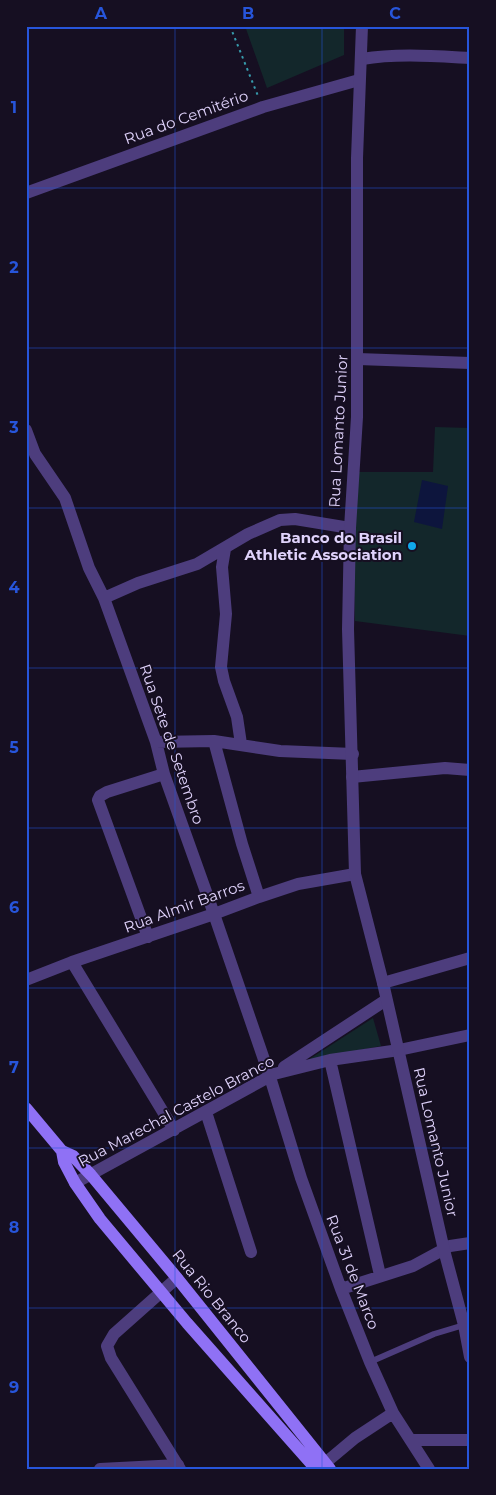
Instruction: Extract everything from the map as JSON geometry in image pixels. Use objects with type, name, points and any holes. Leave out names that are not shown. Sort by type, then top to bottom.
[{"type":"main road","name":"Rua Rio Branco","points":[[28,1114],[62,1151],[73,1156],[176,1278],[322,1467]]},
{"type":"main road","name":"Rua Rio Branco","points":[[62,1151],[64,1162],[75,1183],[100,1219],[160,1291],[322,1467]]},
{"type":"street","name":"Rua Lomanto Junior","points":[[362,26],[357,158],[358,417],[350,528],[348,628],[355,874],[399,1050],[444,1250],[467,1324],[470,1357]]},
{"type":"street","points":[[362,59],[410,56],[470,58]]},
{"type":"street","name":"Rua do Cemitério","points":[[26,193],[263,107],[359,80]]},
{"type":"street","points":[[358,359],[470,362]]},
{"type":"street","name":"Rua Sete de Setembro","points":[[26,430],[35,454],[65,498],[89,568],[104,598],[156,742],[164,774],[272,1075]]},
{"type":"street","points":[[104,598],[138,583],[197,564],[248,534],[280,520],[295,519],[350,528]]},
{"type":"street","points":[[225,549],[223,575],[226,614],[221,667],[224,681],[238,717],[241,744]]},
{"type":"street","points":[[156,742],[214,741],[280,750],[352,754]]},
{"type":"street","points":[[214,741],[242,844],[259,896]]},
{"type":"street","points":[[352,777],[445,768],[470,770]]},
{"type":"street","points":[[148,937],[98,800],[100,796],[107,792],[164,774]]},
{"type":"street","name":"Rua Almir Barros","points":[[26,980],[72,962],[214,914],[259,896],[298,884],[355,874]]},
{"type":"street","points":[[383,983],[470,958]]},
{"type":"street","points":[[72,962],[174,1130]]},
{"type":"street","points":[[272,1075],[386,1000]]},
{"type":"street","name":"Rua Marechal Castelo Branco","points":[[75,1183],[272,1075],[330,1060],[399,1050],[470,1035]]},
{"type":"street","points":[[330,1060],[380,1276]]},
{"type":"street","name":"Rua 31 de Marco","points":[[272,1075],[301,1178],[341,1289],[370,1362],[393,1413],[429,1469]]},
{"type":"street","points":[[206,1112],[251,1252]]},
{"type":"street","points":[[341,1289],[413,1266],[450,1246],[470,1243]]},
{"type":"street","points":[[176,1278],[114,1334],[108,1342],[108,1351],[179,1467]]},
{"type":"street","points":[[322,1467],[356,1438],[393,1413]]},
{"type":"street","points":[[412,1440],[470,1440]]},
{"type":"street","points":[[100,1469],[179,1467]]},
{"type":"lane","points":[[370,1362],[434,1334],[467,1324]]},
{"type":"path","points":[[230,26],[263,107]]},
{"type":"green space","points":[[245,26],[344,26],[344,55],[267,88]]},
{"type":"green space","name":"Banco do Brasil Athletic Association","points":[[435,427],[470,428],[470,636],[355,621],[352,472],[433,472]]},
{"type":"green space","points":[[373,1018],[381,1046],[308,1060]]},
{"type":"shaded area","points":[[422,480],[448,486],[442,529],[414,522]]},
{"type":"place","name":"Banco do Brasil Athletic Association","points":[[412,546]]}]
